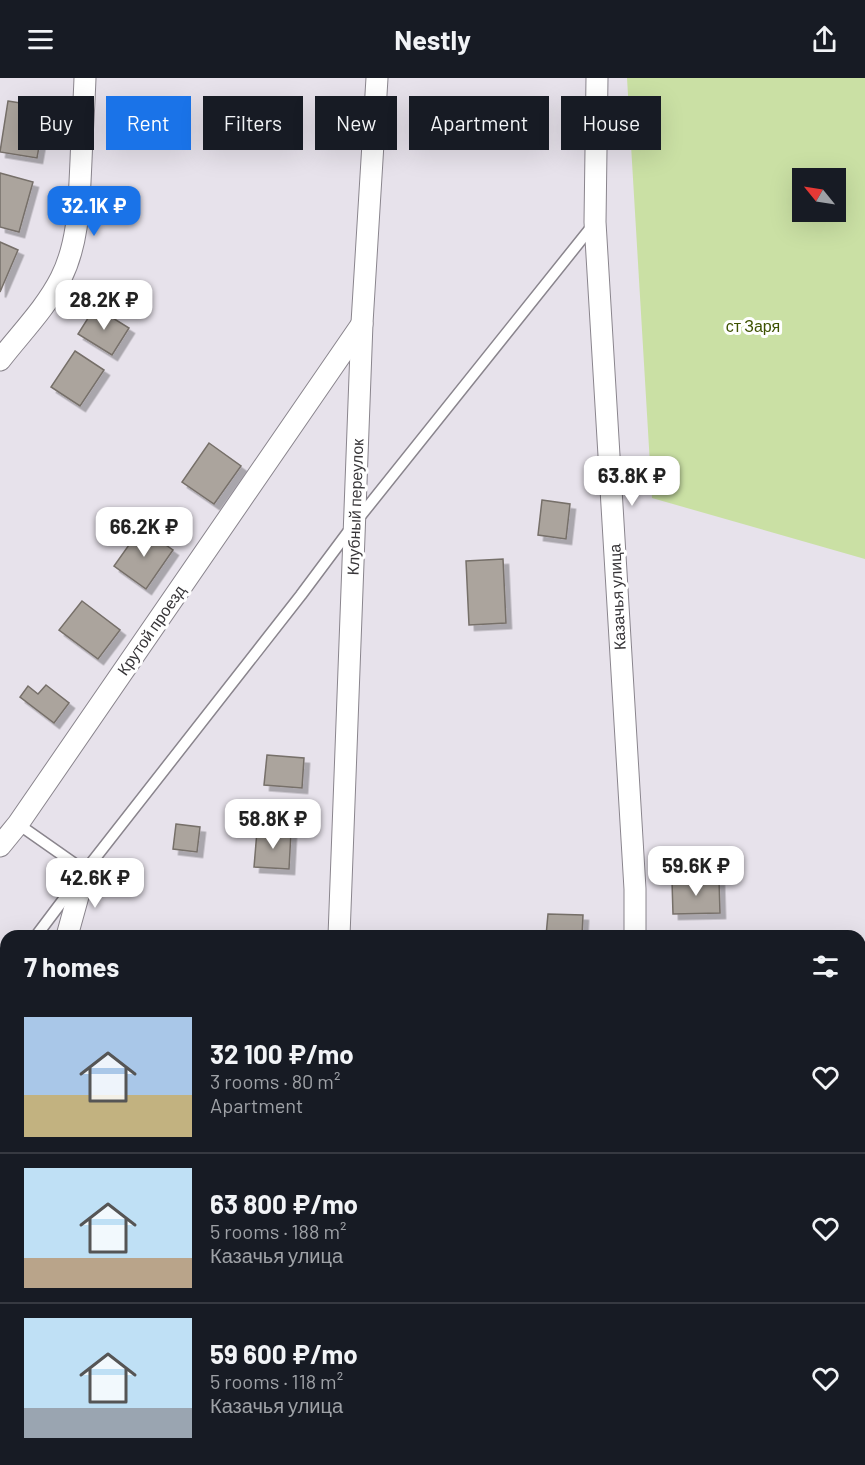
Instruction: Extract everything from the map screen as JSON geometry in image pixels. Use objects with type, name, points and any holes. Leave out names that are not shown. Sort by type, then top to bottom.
[{"type":"street","points":[[0,360],[48,298],[61,278],[72,251],[80,192],[85,78]]},
{"type":"street","name":"Клубный переулок","points":[[339,930],[362,323],[377,78]]},
{"type":"street","name":"Казачья улица","points":[[597,78],[595,222],[635,889],[635,930]]},
{"type":"street","name":"Крутой проезд","points":[[0,846],[18,824],[362,323]]},
{"type":"street","points":[[69,930],[85,871]]},
{"type":"lane","points":[[41,930],[354,524],[595,222]]},
{"type":"lane","points":[[18,824],[85,871]]},
{"type":"green space","name":"ст Заря","points":[[627,78],[865,78],[865,559],[652,498],[631,150],[661,150],[661,96],[628,96]]},
{"type":"building","points":[[8,101],[18,103],[18,150],[38,150],[37,158],[0,152]]},
{"type":"building","points":[[0,173],[33,182],[19,232],[0,227]]},
{"type":"building","points":[[0,242],[18,250],[0,292]]},
{"type":"building","points":[[95,307],[129,328],[112,355],[78,334]]},
{"type":"building","points":[[75,351],[104,370],[80,406],[51,387]]},
{"type":"building","points":[[209,443],[241,466],[214,504],[182,482]]},
{"type":"building","points":[[542,500],[570,504],[566,539],[538,535]]},
{"type":"building","points":[[141,528],[173,550],[146,589],[114,566]]},
{"type":"building","points":[[503,559],[506,623],[469,625],[466,561]]},
{"type":"building","points":[[82,601],[120,630],[98,659],[59,630]]},
{"type":"building","points":[[46,685],[69,703],[54,723],[20,697],[28,686],[38,694]]},
{"type":"building","points":[[267,755],[304,758],[302,788],[264,785]]},
{"type":"building","points":[[176,824],[200,827],[197,852],[173,849]]},
{"type":"building","points":[[257,831],[291,832],[289,869],[254,867]]},
{"type":"building","points":[[719,880],[720,913],[673,914],[672,881]]},
{"type":"building","points":[[548,914],[583,915],[582,930],[547,930]]}]
